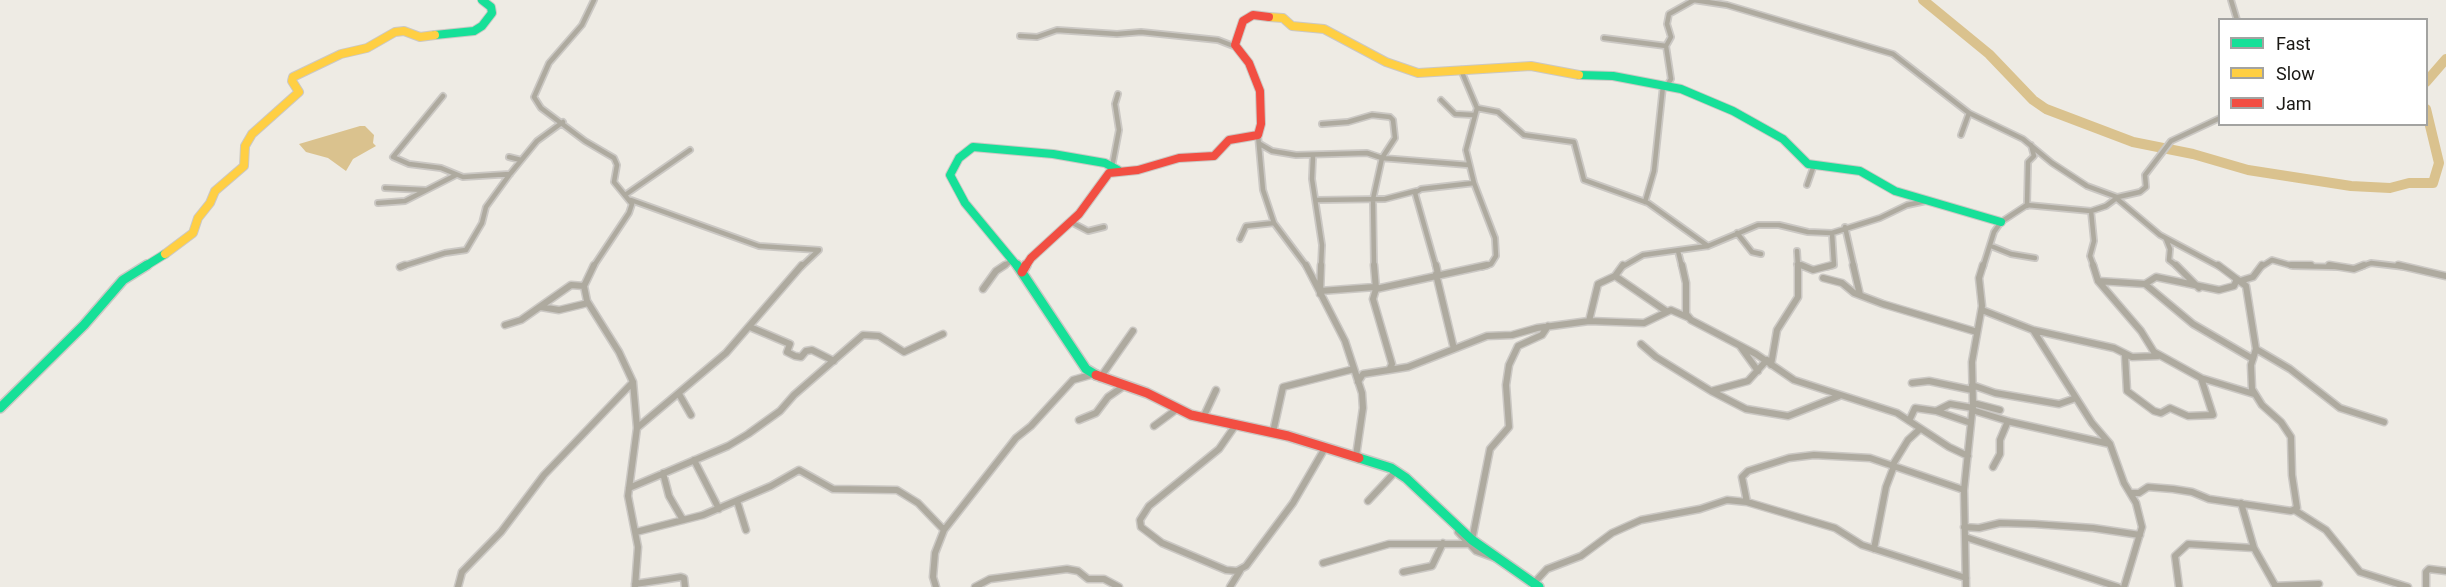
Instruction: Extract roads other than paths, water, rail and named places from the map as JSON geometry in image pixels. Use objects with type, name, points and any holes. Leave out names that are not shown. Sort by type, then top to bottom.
[{"type":"street","points":[[0,408],[74,335],[123,280],[175,248],[193,233],[198,218],[210,203],[215,191],[244,166],[245,146],[252,134],[299,92],[292,81],[293,77],[341,54],[367,48],[395,32],[405,31],[420,37],[474,31],[482,26],[492,13],[491,7],[482,0],[475,0]]},
{"type":"street","points":[[594,0],[582,25],[549,63],[534,97],[541,108],[563,122],[585,141],[614,158],[617,165],[614,183],[631,200],[680,220],[759,246],[819,250],[806,261],[726,353],[637,428]]},
{"type":"street","points":[[1645,202],[1654,171],[1664,86],[1671,75],[1666,46],[1671,37],[1667,24],[1669,14],[1691,4],[1694,0],[1727,5],[1893,54],[1969,113],[2031,144],[2052,163],[2087,186],[2117,198],[2166,239],[2211,260],[2239,280],[2248,291],[2256,350],[2250,378],[2254,394],[2291,436],[2296,511]]},
{"type":"street","points":[[2231,0],[2236,18]]},
{"type":"street","points":[[1236,47],[1236,37],[1243,21],[1249,16],[1258,15],[1283,18],[1292,26],[1324,29],[1386,62],[1418,73],[1438,74],[1461,69],[1506,70],[1531,66],[1583,76],[1613,76],[1691,92],[1748,119],[1790,143],[1805,161],[1814,165],[1860,171],[1885,187],[2001,222]]},
{"type":"street","points":[[1020,36],[1037,37],[1057,30],[1117,34],[1141,32],[1218,40],[1236,47],[1249,63],[1260,91],[1261,177],[1274,223],[1279,233],[1301,256],[1345,341],[1358,382],[1363,408],[1356,456]]},
{"type":"street","points":[[1604,38],[1666,46]]},
{"type":"street","points":[[1320,292],[1375,288],[1491,264],[1496,256],[1495,238],[1474,183],[1466,150],[1477,108],[1461,69]]},
{"type":"street","points":[[1115,169],[1119,129],[1115,104],[1118,94]]},
{"type":"street","points":[[443,96],[393,157],[409,164],[441,168],[456,175],[477,178],[510,174]]},
{"type":"street","points":[[1441,100],[1455,114],[1474,114]]},
{"type":"street","points":[[1477,108],[1498,112],[1504,120],[1524,135],[1574,142],[1584,180],[1645,202],[1708,246]]},
{"type":"street","points":[[1961,135],[1969,113]]},
{"type":"street","points":[[1322,124],[1348,122],[1372,115],[1390,117],[1393,120],[1395,138],[1382,158],[1373,199],[1372,251],[1375,288],[1373,299],[1392,361],[1389,370]]},
{"type":"street","points":[[1966,587],[1964,490],[1973,407],[1972,363],[1982,310],[1979,278],[1992,237],[2001,222],[2027,206],[2037,204],[2091,211],[2106,207],[2117,198],[2144,189],[2145,175],[2167,147],[2188,131],[2218,119]]},
{"type":"street","points":[[400,267],[445,253],[466,250],[482,223],[486,207],[510,174],[537,141],[563,122]]},
{"type":"street","points":[[1469,165],[1382,158],[1373,154],[1326,152],[1313,156],[1272,151],[1259,140],[1229,140],[1214,156],[1179,158],[1138,170],[1115,169],[1098,162],[1022,149],[973,147],[964,152],[954,165],[950,178],[965,203],[1022,272],[1081,364],[1097,376],[1125,385],[1177,409],[1203,418],[1273,432],[1356,456],[1396,471],[1451,521],[1470,542],[1537,585],[1547,569],[1581,556],[1600,539],[1641,520],[1700,509],[1723,501],[1747,502],[1835,528],[1850,539],[1874,549],[1966,578]]},
{"type":"street","points":[[2027,206],[2028,162],[2034,156],[2031,144]]},
{"type":"street","points":[[626,195],[690,150]]},
{"type":"street","points":[[1313,156],[1312,179],[1322,245],[1320,292]]},
{"type":"street","points":[[509,157],[521,160]]},
{"type":"street","points":[[1807,185],[1814,165]]},
{"type":"street","points":[[1022,272],[1031,258],[1071,222],[1109,173],[1115,169]]},
{"type":"street","points":[[378,203],[405,201],[456,175]]},
{"type":"street","points":[[1317,200],[1385,199],[1416,191],[1474,183]]},
{"type":"street","points":[[385,188],[426,190]]},
{"type":"street","points":[[1416,191],[1414,195],[1437,274],[1454,349]]},
{"type":"street","points":[[631,200],[629,213],[599,255],[584,286],[588,303],[619,352],[633,382],[637,428],[628,488],[629,505],[636,532],[635,585],[681,577],[684,578],[685,587]]},
{"type":"street","points":[[1589,321],[1598,284],[1615,276],[1625,263],[1643,255],[1708,246],[1752,226],[1771,224],[1808,232],[1832,233],[1845,227],[1880,218],[1907,205],[1931,201]]},
{"type":"street","points":[[2091,211],[2094,241],[2090,256],[2098,281],[2141,331],[2158,356],[2201,378],[2254,394]]},
{"type":"street","points":[[1071,222],[1088,231],[1104,227]]},
{"type":"street","points":[[1240,238],[1246,226],[1274,223]]},
{"type":"street","points":[[1845,227],[1860,295]]},
{"type":"street","points":[[1737,233],[1752,252],[1761,254]]},
{"type":"street","points":[[1797,264],[1813,270],[1834,264],[1832,233]]},
{"type":"street","points":[[2166,239],[2170,249],[2169,260],[2199,288]]},
{"type":"street","points":[[1991,246],[2011,254],[2035,258]]},
{"type":"street","points":[[1678,251],[1686,283],[1685,307],[1688,318]]},
{"type":"street","points":[[1711,391],[1748,381],[1769,363],[1777,330],[1798,297],[1800,287],[1797,251]]},
{"type":"street","points":[[983,289],[996,271],[1013,260]]},
{"type":"street","points":[[2145,284],[2156,277],[2199,288],[2225,289],[2235,286],[2239,280],[2253,277],[2265,262],[2272,260],[2293,266],[2354,269],[2371,263],[2392,264],[2446,276]]},
{"type":"street","points":[[1615,276],[1666,311]]},
{"type":"street","points":[[1823,278],[1840,283],[1860,295],[1977,332]]},
{"type":"street","points":[[2098,281],[2145,284],[2193,324],[2253,360]]},
{"type":"street","points":[[505,325],[520,320],[571,285],[584,286]]},
{"type":"street","points":[[541,307],[559,310],[588,303]]},
{"type":"street","points":[[1358,382],[1368,371],[1408,367],[1487,336],[1512,335],[1548,326],[1589,321],[1644,323],[1666,311],[1676,311],[1685,307]]},
{"type":"street","points":[[1982,310],[2033,330],[2108,346],[2126,355],[2138,358],[2158,356]]},
{"type":"street","points":[[1676,311],[1739,344],[1794,380],[1882,407],[1968,456]]},
{"type":"street","points":[[1470,542],[1490,449],[1509,427],[1506,385],[1509,365],[1518,346],[1542,335],[1548,326]]},
{"type":"street","points":[[750,327],[790,344],[787,352],[795,356],[801,357],[806,351],[812,350],[834,361]]},
{"type":"street","points":[[2033,330],[2076,398],[2110,444],[2124,483],[2132,493],[2141,521],[2140,535],[2124,587]]},
{"type":"street","points":[[936,587],[933,577],[935,553],[945,530],[1010,444],[1031,426],[1076,378],[1097,376],[1133,331]]},
{"type":"street","points":[[628,488],[732,444],[766,423],[864,334],[879,336],[904,352],[943,334]]},
{"type":"street","points":[[1641,344],[1656,357],[1711,391],[1746,409],[1788,416],[1841,395]]},
{"type":"street","points":[[1739,344],[1758,371]]},
{"type":"street","points":[[2256,350],[2290,369],[2340,408],[2356,416],[2384,422]]},
{"type":"street","points":[[2126,355],[2127,392],[2158,413],[2171,408],[2188,416],[2213,415],[2201,378]]},
{"type":"street","points":[[1273,432],[1282,387],[1354,369]]},
{"type":"street","points":[[1912,383],[1929,381],[2059,404],[2068,403],[2076,398]]},
{"type":"street","points":[[458,587],[462,572],[501,532],[544,475],[580,440],[617,396],[633,382]]},
{"type":"street","points":[[1079,420],[1096,413],[1108,397],[1125,385]]},
{"type":"street","points":[[1203,418],[1216,390]]},
{"type":"street","points":[[679,394],[691,415]]},
{"type":"street","points":[[1936,411],[1948,404],[2000,410]]},
{"type":"street","points":[[1973,407],[2008,421],[2110,444]]},
{"type":"street","points":[[1909,421],[1915,408],[1936,411],[1971,423]]},
{"type":"street","points":[[1154,426],[1177,409]]},
{"type":"street","points":[[1993,467],[2000,454],[2000,440],[2008,421]]},
{"type":"street","points":[[1235,426],[1219,449],[1149,506],[1140,520],[1145,530],[1171,548],[1219,568],[1240,570]]},
{"type":"street","points":[[1874,549],[1886,487],[1893,466],[1908,440],[1920,429]]},
{"type":"street","points":[[1230,587],[1240,570],[1246,566],[1293,503],[1326,448]]},
{"type":"street","points":[[1747,502],[1743,486],[1744,475],[1789,459],[1814,455],[1862,457],[1964,490]]},
{"type":"street","points":[[694,460],[719,508]]},
{"type":"street","points":[[636,532],[684,520],[719,508],[799,470],[833,489],[901,492],[918,503],[945,530]]},
{"type":"street","points":[[1368,501],[1396,471]]},
{"type":"street","points":[[663,473],[669,496],[684,520]]},
{"type":"street","points":[[2132,493],[2139,493],[2148,487],[2167,488],[2192,492],[2209,499],[2296,511],[2326,530],[2354,566],[2373,578],[2408,587]]},
{"type":"street","points":[[737,501],[746,530]]},
{"type":"street","points":[[2241,503],[2254,548],[2276,587],[2319,584]]},
{"type":"street","points":[[1964,527],[1979,528],[1995,523],[2034,524],[2093,528],[2140,535]]},
{"type":"street","points":[[1965,537],[2118,587]]},
{"type":"street","points":[[1323,564],[1389,544],[1470,542]]},
{"type":"street","points":[[1403,572],[1432,567],[1443,543]]},
{"type":"street","points":[[2179,587],[2175,556],[2188,544],[2254,548]]},
{"type":"street","points":[[975,587],[990,579],[1067,569],[1078,571],[1088,579],[1104,579],[1110,585],[1119,587]]},
{"type":"street","points":[[2426,587],[2426,572],[2429,569],[2446,571]]},
{"type":"street","points":[[2373,578],[2378,587]]},
{"type":"waterway","points":[[1923,0],[1989,54],[2033,100],[2046,109],[2133,142],[2193,154],[2248,170],[2351,186],[2390,188],[2409,183],[2433,183],[2439,163],[2428,117]]},
{"type":"waterway","points":[[2428,80],[2446,59]]}]
